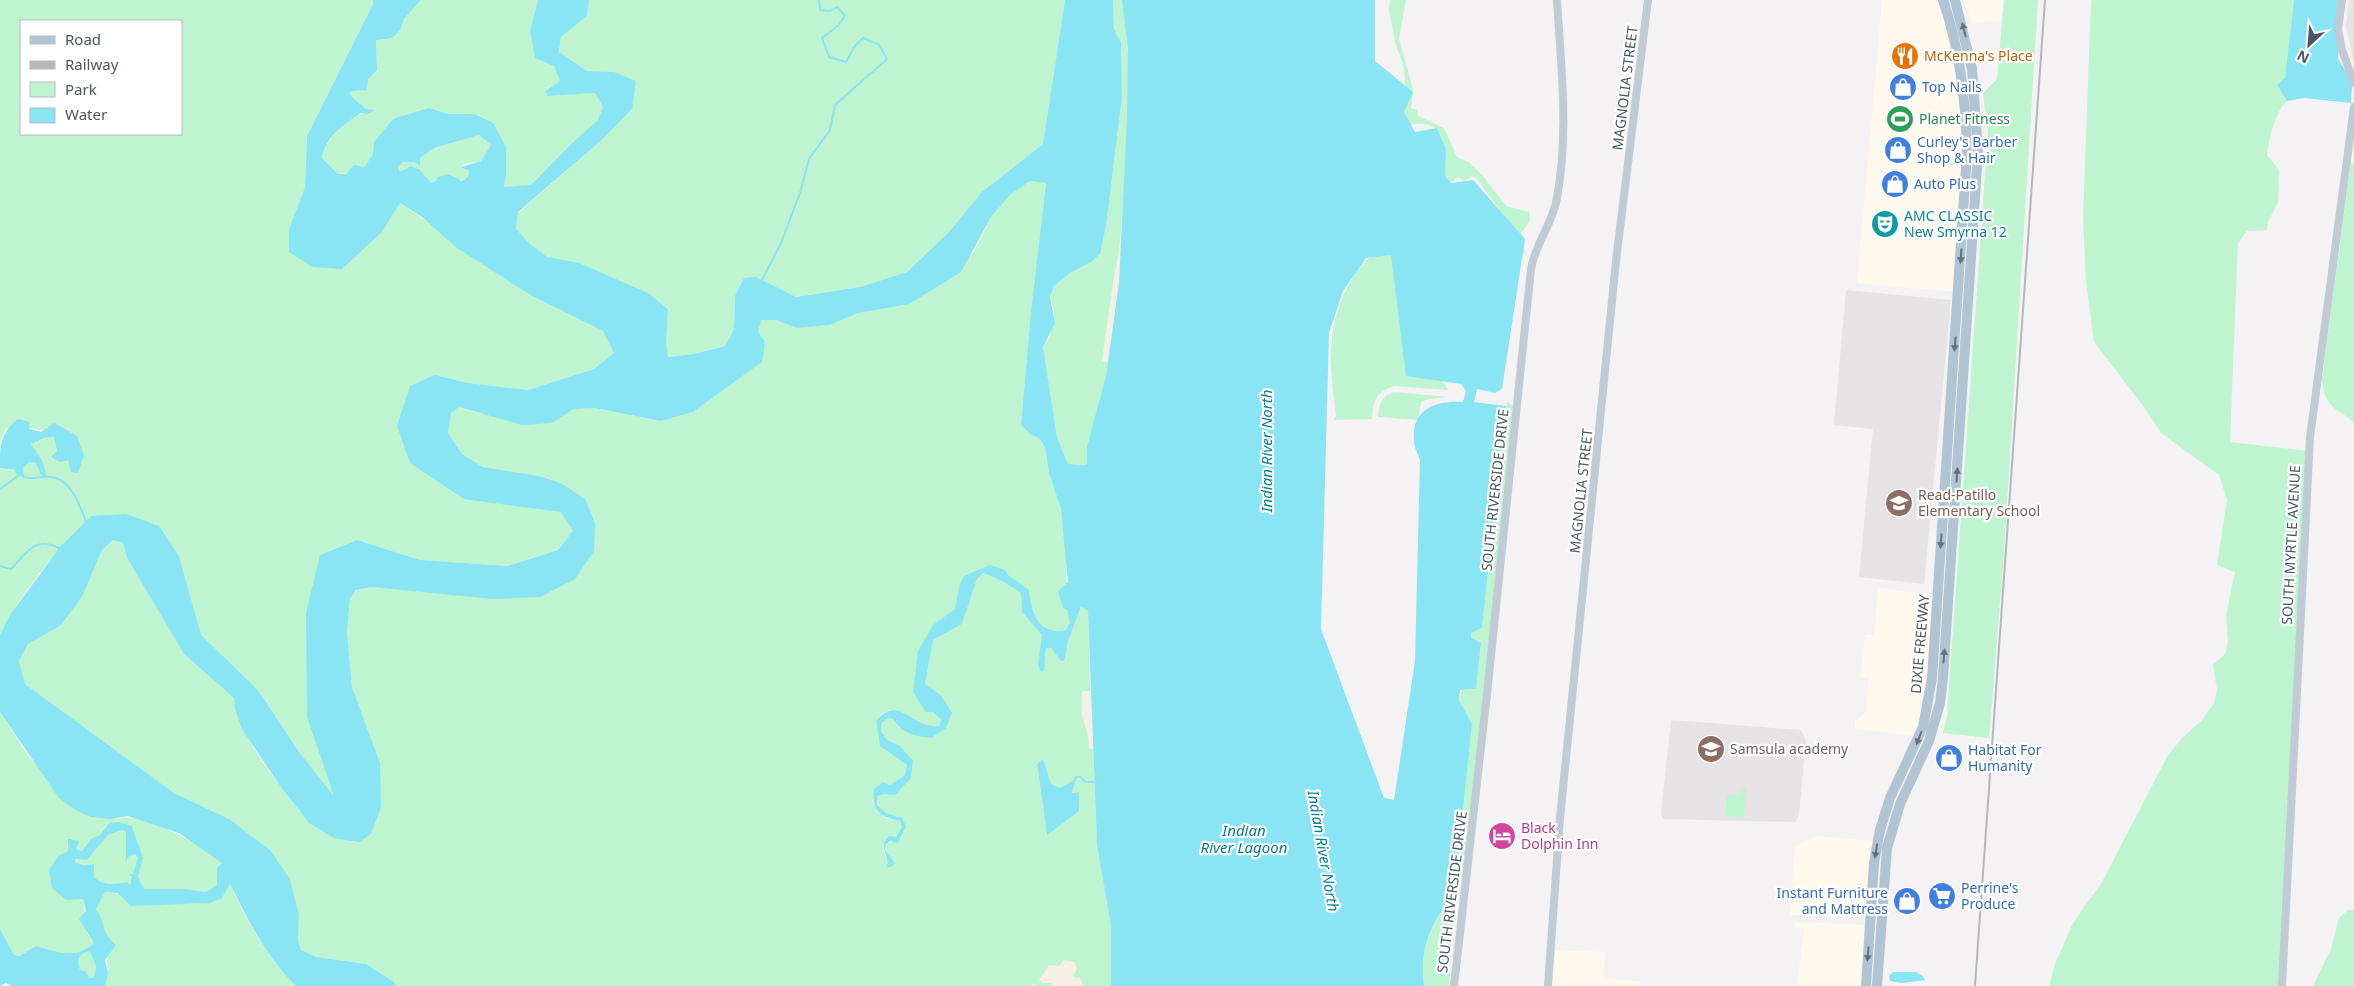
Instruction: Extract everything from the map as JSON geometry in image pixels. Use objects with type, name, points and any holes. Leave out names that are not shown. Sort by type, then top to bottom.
[{"type":"main road","name":"DIXIE FREEWAY","points":[[1866,986],[1874,863],[1880,830],[1890,798],[1918,740],[1931,691],[1967,171],[1967,131],[1959,60],[1943,0]]},
{"type":"main road","name":"DIXIE FREEWAY","points":[[1877,986],[1885,867],[1891,831],[1900,804],[1929,741],[1941,692],[1978,171],[1978,134],[1972,69],[1955,0]]},
{"type":"street","name":"SOUTH RIVERSIDE DRIVE","points":[[1454,986],[1487,694],[1531,269],[1533,258],[1557,200],[1564,150],[1557,0]]},
{"type":"street","name":"MAGNOLIA STREET","points":[[1548,986],[1563,789],[1616,261],[1648,0]]},
{"type":"street","points":[[2342,0],[2338,29],[2342,50],[2354,83]]},
{"type":"street","name":"SOUTH MYRTLE AVENUE","points":[[2282,986],[2310,437],[2354,107]]},
{"type":"shaded area","points":[[1882,0],[1939,0],[1950,40],[1959,86],[1963,145],[1956,292],[1857,283]]},
{"type":"shaded area","points":[[1964,0],[2004,0],[2001,20],[1972,24]]},
{"type":"shaded area","points":[[2349,0],[2354,0],[2354,65],[2346,26]]},
{"type":"shaded area","name":"Read-Patillo Elementary School","points":[[1846,290],[1951,300],[1924,584],[1859,577],[1873,429],[1834,425]]},
{"type":"shaded area","points":[[1878,588],[1934,595],[1927,693],[1916,736],[1855,729],[1855,721],[1866,712],[1869,678],[1860,677],[1865,635],[1874,635]]},
{"type":"shaded area","points":[[1671,720],[1801,730],[1806,740],[1799,815],[1796,822],[1663,819],[1661,814]]},
{"type":"shaded area","points":[[1816,836],[1874,841],[1867,918],[1790,915],[1795,846]]},
{"type":"shaded area","points":[[1795,922],[1867,925],[1862,986],[1797,986],[1804,929],[1794,927]]},
{"type":"shaded area","points":[[1553,950],[1605,952],[1604,979],[1640,981],[1640,986],[1551,986]]},
{"type":"green space","points":[[0,0],[373,0],[373,4],[307,136],[305,187],[289,229],[382,232],[400,203],[532,296],[603,331],[614,353],[594,369],[528,390],[468,383],[435,375],[397,426],[524,505],[561,512],[573,531],[558,550],[508,566],[420,560],[357,540],[320,555],[335,798],[299,752],[258,690],[200,635],[179,556],[91,516],[65,543],[29,587],[0,635],[0,468],[16,471],[17,476],[23,477],[23,468],[29,461],[36,463],[42,478],[42,460],[31,444],[45,438],[54,437],[57,451],[52,457],[77,436],[29,428],[6,428],[0,441]]},
{"type":"green space","points":[[421,0],[538,0],[530,30],[554,66],[560,81],[545,90],[548,96],[595,93],[603,107],[599,120],[571,144],[531,185],[504,188],[506,147],[474,114],[449,114],[429,108],[374,142],[373,154],[364,167],[338,174],[322,158],[325,149],[341,127],[357,117],[375,110],[366,109],[350,95],[351,91],[377,70],[376,40],[400,30],[404,19]]},
{"type":"green space","points":[[589,0],[1065,0],[1043,144],[982,192],[948,233],[907,272],[860,287],[796,297],[777,288],[735,296],[734,329],[725,346],[694,354],[667,357],[668,308],[579,263],[548,258],[530,244],[516,229],[518,213],[603,139],[632,109],[614,72],[587,71],[559,52],[561,37],[587,16]]},
{"type":"green space","points":[[1113,0],[1123,0],[1128,49],[1129,115],[1126,185],[1102,361],[1108,362],[1106,376],[1087,465],[1068,464],[1057,437],[1043,347],[1050,337],[1054,310],[1050,297],[1054,286],[1070,273],[1091,262],[1100,254],[1106,226],[1122,96],[1121,43],[1114,30]]},
{"type":"green space","points":[[1390,0],[1406,0],[1399,39],[1413,89],[1411,108],[1417,110],[1418,116],[1444,128],[1457,157],[1470,163],[1483,176],[1506,206],[1529,212],[1530,221],[1521,233],[1525,252],[1521,255],[1512,227],[1478,180],[1473,176],[1464,181],[1458,177],[1451,183],[1445,179],[1444,148],[1438,132],[1432,126],[1423,124],[1410,125],[1404,113],[1407,105],[1404,67],[1396,45],[1389,11]]},
{"type":"green space","points":[[2004,0],[2038,0],[2004,553],[1989,738],[1943,733],[1947,716],[1988,132],[1983,93],[1997,79]]},
{"type":"green space","points":[[2091,0],[2294,0],[2285,77],[2277,85],[2287,101],[2276,119],[2267,155],[2279,170],[2278,202],[2268,222],[2267,230],[2247,231],[2238,243],[2230,442],[2309,451],[2282,986],[2049,986],[2055,964],[2073,923],[2102,882],[2167,757],[2181,739],[2201,721],[2214,703],[2217,690],[2213,665],[2225,654],[2228,642],[2226,615],[2235,572],[2217,565],[2227,500],[2219,475],[2161,433],[2144,407],[2094,342],[2086,282],[2083,217]]},
{"type":"green space","points":[[479,135],[491,145],[481,161],[464,164],[461,167],[469,171],[468,177],[464,179],[431,183],[420,170],[400,172],[398,167],[403,162],[414,162],[434,148]]},
{"type":"green space","points":[[2351,162],[2354,164],[2354,423],[2329,402],[2322,380]]},
{"type":"green space","points":[[1030,181],[1046,182],[1031,311],[1021,425],[1031,435],[1039,438],[1045,447],[1049,473],[1061,509],[1066,551],[1067,608],[1070,623],[1066,630],[1056,631],[1042,626],[1034,614],[1029,590],[990,565],[959,586],[955,609],[934,624],[913,692],[929,711],[943,720],[939,726],[928,727],[890,710],[882,713],[876,721],[880,746],[907,765],[905,775],[890,785],[883,783],[872,801],[886,818],[900,821],[902,828],[902,818],[886,813],[877,805],[877,796],[895,794],[911,778],[913,761],[900,746],[887,740],[881,731],[882,722],[888,718],[893,719],[899,728],[946,728],[941,695],[925,684],[933,640],[962,624],[977,579],[983,573],[1002,581],[1021,593],[1022,612],[1042,635],[1038,664],[1045,662],[1046,648],[1051,648],[1061,661],[1064,661],[1068,642],[1081,605],[1088,611],[1090,691],[1082,691],[1082,715],[1088,735],[1089,748],[1093,749],[1097,845],[1111,926],[1111,986],[1083,986],[1080,978],[1073,978],[1073,973],[1051,983],[1053,986],[1036,986],[1033,984],[1032,986],[396,986],[394,982],[366,964],[317,957],[301,950],[298,941],[299,915],[229,819],[174,793],[25,684],[19,661],[28,644],[60,626],[82,597],[102,550],[113,540],[123,543],[127,558],[184,654],[234,698],[237,714],[253,747],[275,780],[309,823],[380,763],[352,687],[347,631],[350,599],[357,590],[372,587],[427,592],[594,551],[561,483],[539,476],[483,467],[462,454],[448,433],[451,413],[459,407],[478,413],[552,423],[574,409],[595,408],[661,421],[693,412],[762,362],[757,332],[761,320],[776,320],[797,328],[830,325],[858,313],[881,308],[974,252],[991,217],[1010,195]],"holes":[[[1043,760],[1051,784],[1060,788],[1072,781],[1075,784],[1072,793],[1078,792],[1047,835],[1037,765]],[[902,828],[902,837],[886,844],[885,850],[895,862],[888,862],[884,852],[884,843],[889,837],[896,837]]]},
{"type":"green space","points":[[1391,253],[1437,378],[1445,384],[1448,390],[1394,386],[1379,394],[1373,407],[1372,419],[1334,420],[1336,416],[1331,351],[1333,330],[1338,310],[1347,288],[1360,267],[1376,254]]},
{"type":"green space","points":[[1394,392],[1448,397],[1421,402],[1418,420],[1378,417],[1383,398]]},
{"type":"green space","points":[[1507,402],[1513,406],[1512,418],[1466,862],[1455,911],[1449,986],[1424,986],[1423,961],[1428,938],[1439,916],[1454,897],[1472,724],[1459,700],[1462,690],[1476,689],[1481,643],[1471,638],[1471,633],[1482,628]]},
{"type":"green space","points":[[0,712],[30,759],[117,819],[129,818],[157,824],[223,862],[217,868],[217,885],[206,892],[184,889],[144,889],[138,877],[143,858],[132,826],[119,822],[106,826],[100,835],[92,838],[82,851],[67,845],[68,851],[58,856],[49,870],[52,888],[66,899],[83,899],[87,933],[94,943],[80,952],[66,954],[36,946],[19,956],[14,955],[0,929]]},
{"type":"green space","points":[[1741,788],[1746,789],[1744,818],[1725,816],[1727,794],[1740,795]]},
{"type":"green space","points":[[122,830],[126,832],[126,861],[128,857],[135,854],[138,858],[130,885],[127,882],[114,884],[101,882],[94,877],[94,864],[83,865],[75,862],[74,859],[87,860],[108,835]]},
{"type":"green space","points":[[230,882],[242,910],[258,937],[276,963],[296,986],[105,986],[107,969],[105,936],[100,916],[96,909],[105,892],[184,904],[210,903]]},
{"type":"green space","points":[[2348,910],[2354,910],[2354,986],[2313,986],[2331,949],[2339,918]]},
{"type":"green space","points":[[90,950],[96,967],[95,978],[85,975],[81,971],[78,962],[84,953]]},
{"type":"sand","points":[[1124,191],[1119,283],[1108,362],[1102,361],[1115,269],[1118,267]]},
{"type":"sand","points":[[1082,691],[1090,691],[1093,749],[1089,748],[1088,735],[1082,715]]},
{"type":"sand","points":[[1064,960],[1075,962],[1077,968],[1073,977],[1080,978],[1083,986],[1053,986],[1051,983],[1043,983],[1039,980],[1049,965],[1059,966]]},
{"type":"water","name":"Indian River Lagoon","points":[[373,0],[421,0],[404,19],[400,30],[392,38],[376,40],[377,70],[368,79],[367,90],[351,91],[350,95],[366,109],[375,110],[367,114],[361,113],[336,132],[324,150],[322,158],[338,174],[346,174],[354,165],[364,167],[373,154],[374,142],[393,119],[429,108],[449,114],[474,114],[493,123],[506,147],[504,187],[531,185],[571,144],[598,120],[603,107],[595,93],[548,96],[545,91],[560,81],[554,66],[535,58],[530,30],[538,0],[589,0],[587,16],[561,37],[559,52],[587,71],[614,72],[636,81],[632,109],[603,139],[518,212],[516,229],[530,244],[547,257],[579,263],[648,293],[668,309],[666,344],[668,357],[694,354],[725,346],[734,329],[735,296],[744,278],[756,277],[796,297],[860,287],[907,272],[948,233],[982,192],[1043,144],[1065,0],[1113,0],[1114,29],[1121,43],[1122,96],[1106,226],[1100,254],[1091,262],[1070,273],[1054,286],[1050,297],[1055,323],[1043,347],[1057,437],[1068,464],[1087,465],[1087,447],[1106,376],[1119,283],[1127,119],[1128,50],[1122,0],[1375,0],[1375,61],[1413,92],[1404,112],[1415,132],[1437,128],[1446,149],[1445,176],[1451,183],[1473,180],[1525,239],[1502,389],[1495,393],[1477,389],[1474,402],[1506,406],[1482,628],[1471,633],[1471,638],[1481,643],[1476,689],[1460,690],[1459,700],[1472,724],[1454,897],[1438,916],[1428,938],[1423,961],[1424,986],[1111,986],[1111,926],[1097,845],[1088,611],[1081,606],[1068,642],[1064,661],[1061,661],[1051,648],[1046,648],[1044,671],[1041,672],[1038,664],[1042,635],[1022,612],[1021,593],[1002,581],[983,573],[977,579],[962,624],[933,640],[925,684],[941,695],[952,713],[946,728],[931,738],[905,731],[893,719],[888,718],[882,722],[881,731],[887,740],[900,746],[913,761],[911,778],[895,795],[884,794],[877,796],[877,805],[886,813],[902,818],[906,826],[898,843],[891,841],[886,844],[885,850],[895,863],[891,867],[887,867],[884,844],[889,836],[896,837],[902,827],[900,821],[882,815],[878,811],[874,802],[874,789],[883,782],[890,785],[905,775],[907,765],[880,746],[876,721],[884,713],[892,710],[906,714],[921,723],[939,726],[942,720],[933,712],[926,712],[913,692],[918,651],[934,624],[955,609],[959,586],[964,576],[990,565],[1005,570],[1008,575],[1029,590],[1034,614],[1042,626],[1056,631],[1066,630],[1070,623],[1067,609],[1063,608],[1058,591],[1068,582],[1061,509],[1049,473],[1045,447],[1039,438],[1031,435],[1021,425],[1031,311],[1046,183],[1030,181],[1010,195],[991,217],[961,272],[909,304],[858,313],[830,325],[797,328],[776,320],[761,320],[758,332],[765,342],[762,362],[693,412],[661,421],[595,408],[574,409],[552,423],[522,425],[459,407],[451,413],[448,433],[462,454],[483,467],[539,476],[561,483],[585,499],[595,523],[594,551],[575,579],[540,597],[493,599],[372,587],[356,590],[350,599],[347,631],[352,687],[380,763],[381,807],[371,834],[359,842],[334,838],[309,823],[280,786],[242,729],[235,709],[234,698],[184,654],[127,558],[123,543],[113,540],[102,550],[82,597],[60,626],[28,644],[19,661],[25,684],[174,793],[229,819],[270,850],[290,879],[299,915],[298,941],[301,950],[317,957],[366,964],[394,982],[396,986],[296,986],[258,938],[230,883],[222,898],[210,903],[131,906],[118,893],[105,892],[96,909],[108,936],[116,945],[105,960],[108,973],[105,986],[12,986],[6,983],[0,986],[0,929],[14,955],[19,956],[36,946],[59,952],[73,953],[87,948],[94,943],[79,919],[86,911],[83,899],[66,900],[52,888],[49,870],[58,856],[68,851],[68,839],[79,841],[76,849],[82,851],[92,838],[100,835],[109,823],[119,822],[132,826],[143,858],[138,877],[144,889],[184,889],[206,892],[217,885],[217,868],[222,863],[179,833],[128,816],[111,819],[91,817],[77,811],[59,798],[0,712],[0,635],[10,615],[60,547],[91,516],[126,514],[159,526],[179,556],[201,635],[258,690],[299,752],[334,796],[307,717],[306,613],[320,555],[357,540],[420,560],[508,566],[558,550],[573,531],[561,512],[464,499],[410,463],[397,426],[410,386],[435,375],[468,383],[528,390],[594,369],[614,353],[603,331],[532,296],[457,248],[422,217],[400,203],[382,232],[342,269],[312,267],[289,252],[289,229],[305,187],[307,136],[373,4]],"holes":[[[479,135],[491,145],[481,161],[461,167],[469,171],[468,177],[462,181],[448,174],[438,177],[436,181],[431,183],[420,170],[411,166],[400,172],[398,167],[403,162],[414,162],[420,165],[420,158],[434,148]],[[1391,255],[1406,376],[1461,384],[1466,391],[1463,402],[1444,403],[1428,408],[1421,414],[1414,430],[1414,443],[1420,460],[1415,661],[1394,800],[1384,798],[1321,629],[1329,333],[1343,291],[1366,258]],[[122,830],[126,832],[126,862],[128,857],[135,854],[138,858],[133,874],[129,874],[132,877],[130,885],[127,882],[114,884],[101,882],[94,877],[94,864],[83,865],[75,862],[75,859],[87,860],[108,835]],[[90,951],[96,967],[94,978],[90,978],[85,971],[80,970],[79,958],[83,953]]]},
{"type":"water","points":[[2294,0],[2339,0],[2338,59],[2346,71],[2352,86],[2351,103],[2304,98],[2287,101],[2277,85],[2285,77]]},
{"type":"water","points":[[18,419],[30,422],[29,429],[41,432],[54,423],[77,436],[84,455],[78,473],[71,472],[68,460],[60,462],[51,457],[57,451],[54,437],[44,438],[31,444],[42,460],[47,477],[42,478],[36,463],[29,462],[23,468],[24,477],[17,476],[15,470],[0,468],[2,440],[12,424]]},
{"type":"water","points":[[1043,759],[1051,784],[1060,788],[1072,781],[1075,783],[1072,793],[1079,792],[1079,811],[1047,835],[1037,764]]},
{"type":"water","points":[[1893,972],[1915,972],[1923,976],[1925,980],[1902,983],[1890,981],[1889,976]]},
{"type":"waterway","points":[[762,280],[781,243],[800,193],[809,159],[830,130],[835,105],[887,59],[879,45],[863,38],[855,46],[846,62],[829,57],[822,38],[839,25],[845,16],[837,7],[830,11],[820,10],[819,0]]},
{"type":"waterway","points":[[0,489],[18,476]]},
{"type":"waterway","points":[[23,477],[50,477],[64,482],[77,500],[86,521]]},
{"type":"waterway","points":[[0,566],[11,569],[27,552],[37,545],[44,544],[59,548]]},
{"type":"waterway","points":[[1074,782],[1076,777],[1080,777],[1086,782],[1095,782]]},
{"type":"railway","points":[[1975,986],[2045,0]]},
{"type":"place","name":"McKenna's Place","points":[[1905,56]]},
{"type":"place","name":"Top Nails","points":[[1903,87]]},
{"type":"place","name":"Planet Fitness","points":[[1900,119]]},
{"type":"place","name":"Curley's Barber Shop & Hair","points":[[1898,150]]},
{"type":"place","name":"Auto Plus","points":[[1895,184]]},
{"type":"place","name":"AMC CLASSIC New Smyrna 12","points":[[1885,224]]},
{"type":"place","name":"Read-Patillo Elementary School","points":[[1899,503]]},
{"type":"place","name":"Samsula academy","points":[[1711,749]]},
{"type":"place","name":"Habitat For Humanity","points":[[1949,758]]},
{"type":"place","name":"Black Dolphin Inn","points":[[1502,836]]},
{"type":"place","name":"Perrine's Produce","points":[[1942,896]]},
{"type":"place","name":"Instant Furniture and Mattress","points":[[1907,901]]},
{"type":"water label","name":"Indian River North","points":[[1267,451]]},
{"type":"water label","name":"Indian River North","points":[[1323,851]]}]
